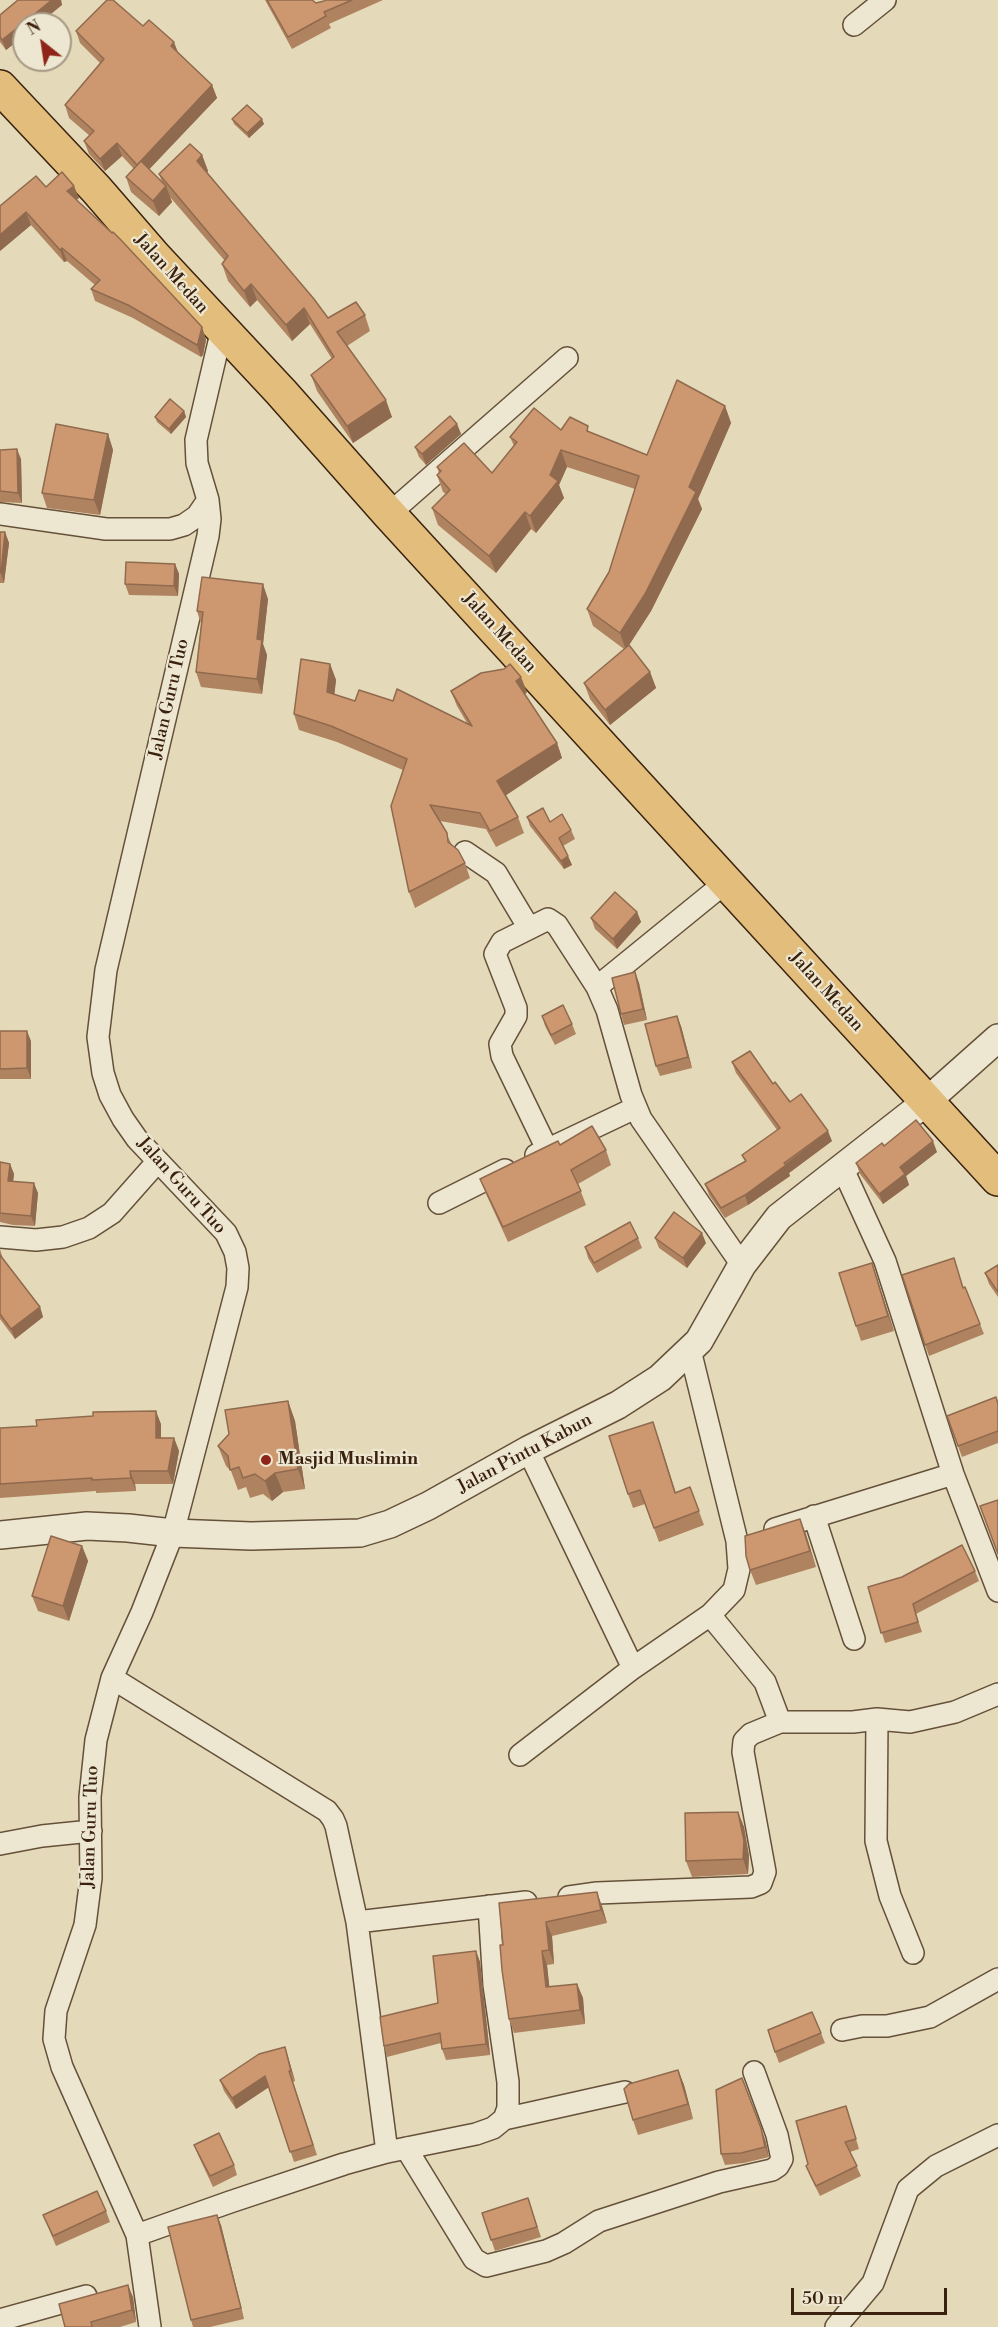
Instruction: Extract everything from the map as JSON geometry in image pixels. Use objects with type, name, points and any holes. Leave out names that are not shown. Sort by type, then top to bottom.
[{"type":"main road","name":"Jalan Medan","points":[[0,87],[96,189],[389,514],[998,1179]]},
{"type":"street","points":[[854,25],[885,0]]},
{"type":"street","name":"Jalan Guru Tuo","points":[[150,2327],[137,2235],[62,2067],[54,2039],[56,2011],[85,1925],[91,1878],[90,1797],[96,1740],[112,1678],[142,1612],[173,1533],[237,1287],[238,1268],[235,1252],[226,1233],[137,1140],[110,1095],[103,1073],[98,1037],[100,1003],[106,970],[208,536],[210,519],[208,500],[197,463],[196,440],[222,329]]},
{"type":"street","points":[[389,514],[567,358]]},
{"type":"street","points":[[0,514],[106,529],[170,529],[184,525],[197,516],[208,500]]},
{"type":"street","points":[[465,852],[496,873],[529,928]]},
{"type":"street","points":[[597,987],[726,882]]},
{"type":"street","points":[[547,1149],[502,1056],[500,1044],[516,1016],[516,1008],[495,954],[502,942],[545,920],[553,921],[557,925],[597,987],[607,1010],[635,1108],[742,1265]]},
{"type":"street","name":"Jalan Pintu Kabun","points":[[0,1535],[87,1526],[251,1536],[360,1533],[390,1524],[428,1506],[528,1450],[618,1406],[660,1378],[699,1341],[742,1265],[779,1217],[926,1102],[998,1038]]},
{"type":"street","points":[[439,1203],[635,1108]]},
{"type":"street","points":[[0,1237],[36,1240],[63,1237],[89,1228],[112,1214],[158,1161]]},
{"type":"street","points":[[842,1167],[885,1261],[953,1474],[998,1591]]},
{"type":"street","points":[[520,1755],[633,1668],[710,1615],[734,1590],[739,1569],[737,1541],[690,1350]]},
{"type":"street","points":[[528,1450],[633,1668]]},
{"type":"street","points":[[737,1541],[953,1474]]},
{"type":"street","points":[[814,1516],[854,1639]]},
{"type":"street","points":[[710,1615],[765,1682],[780,1722]]},
{"type":"street","points":[[112,1678],[327,1811],[336,1826],[357,1922],[397,2150],[474,2259],[486,2266],[546,2251],[564,2243],[599,2221],[719,2182],[772,2170],[778,2166],[782,2159],[777,2135],[754,2072]]},
{"type":"street","points":[[357,1922],[597,1893],[751,1887],[761,1883],[765,1872],[743,1752],[744,1741],[751,1734],[780,1722],[853,1722],[877,1719],[910,1722],[955,1712],[998,1694]]},
{"type":"street","points":[[877,1719],[876,1841],[890,1896],[913,1953]]},
{"type":"street","points":[[0,1844],[42,1836],[91,1831]]},
{"type":"street","points":[[489,1906],[494,1985],[508,2082],[508,2108],[504,2119]]},
{"type":"street","points":[[842,2030],[862,2026],[887,2026],[930,2017],[998,1979]]},
{"type":"street","points":[[137,2235],[299,2178],[397,2150],[476,2134],[493,2127],[504,2119],[625,2092]]},
{"type":"street","points":[[836,2327],[873,2283],[908,2189],[936,2166],[998,2135]]},
{"type":"street","points":[[0,2320],[144,2281]]},
{"type":"building","points":[[18,0],[52,0],[37,12],[12,12],[12,32],[2,40],[0,15]]},
{"type":"building","points":[[107,0],[113,0],[143,26],[149,20],[174,42],[171,46],[212,85],[137,165],[117,143],[100,159],[84,141],[94,131],[65,105],[104,59],[76,31]]},
{"type":"building","points":[[267,0],[312,0],[316,3],[325,0],[352,0],[324,12],[326,16],[288,37]]},
{"type":"building","points":[[247,105],[262,119],[247,133],[232,119]]},
{"type":"building","points":[[190,144],[202,155],[197,161],[328,318],[356,302],[365,315],[337,332],[386,400],[347,426],[311,375],[334,357],[304,308],[286,325],[251,284],[244,291],[222,264],[228,256],[159,174]]},
{"type":"building","points":[[141,161],[166,186],[153,201],[126,177]]},
{"type":"building","points":[[62,172],[74,186],[67,191],[121,240],[202,327],[197,345],[128,305],[91,289],[100,280],[62,248],[60,250],[26,212],[0,235],[0,206],[36,176],[46,187]]},
{"type":"building","points":[[677,380],[725,406],[689,487],[696,492],[645,594],[620,633],[587,609],[609,572],[639,476],[561,450],[550,475],[558,481],[530,516],[525,512],[489,556],[432,508],[450,490],[437,475],[441,471],[437,467],[464,443],[492,473],[517,442],[510,437],[534,408],[561,430],[570,417],[588,426],[587,431],[647,455]]},
{"type":"building","points":[[170,399],[184,411],[169,429],[155,417]]},
{"type":"building","points":[[450,416],[457,424],[422,454],[415,447]]},
{"type":"building","points":[[56,424],[108,434],[94,500],[42,493]]},
{"type":"building","points":[[17,449],[18,493],[0,491],[0,450]]},
{"type":"building","points":[[0,532],[5,532],[1,573],[0,573]]},
{"type":"building","points":[[126,562],[175,564],[174,586],[125,584]]},
{"type":"building","points":[[202,577],[263,584],[257,639],[262,640],[257,679],[196,672],[203,612],[197,611]]},
{"type":"building","points":[[629,645],[650,672],[605,710],[584,683]]},
{"type":"building","points":[[301,659],[330,664],[327,692],[355,701],[359,690],[393,701],[397,689],[472,726],[451,691],[481,673],[504,669],[510,664],[521,677],[516,681],[557,743],[497,781],[518,817],[490,831],[480,813],[430,805],[447,833],[448,842],[458,850],[465,863],[409,892],[391,806],[407,759],[331,726],[294,714]]},
{"type":"building","points":[[543,808],[550,822],[562,814],[571,830],[559,838],[568,856],[561,861],[527,817]]},
{"type":"building","points":[[615,892],[637,912],[613,939],[591,918]]},
{"type":"building","points":[[635,972],[643,1009],[621,1014],[612,978]]},
{"type":"building","points":[[563,1005],[572,1024],[551,1035],[542,1016]]},
{"type":"building","points":[[677,1016],[688,1057],[656,1066],[645,1024]]},
{"type":"building","points":[[0,1031],[27,1031],[27,1068],[0,1069]]},
{"type":"building","points":[[750,1051],[773,1084],[775,1082],[790,1102],[801,1094],[828,1131],[745,1195],[721,1208],[705,1184],[746,1161],[742,1155],[780,1128],[732,1062]]},
{"type":"building","points":[[916,1120],[933,1141],[900,1167],[905,1174],[879,1194],[856,1163],[882,1143],[884,1146]]},
{"type":"building","points":[[592,1126],[606,1150],[571,1170],[581,1191],[503,1227],[480,1179],[558,1141],[560,1145]]},
{"type":"building","points":[[0,1162],[10,1164],[8,1181],[34,1183],[31,1216],[0,1213]]},
{"type":"building","points":[[674,1212],[702,1233],[683,1258],[655,1238]]},
{"type":"building","points":[[630,1222],[638,1238],[594,1263],[585,1247]]},
{"type":"building","points":[[0,1255],[40,1307],[11,1329],[0,1314]]},
{"type":"building","points":[[954,1258],[963,1288],[965,1287],[980,1324],[925,1345],[902,1275]]},
{"type":"building","points":[[872,1263],[888,1316],[856,1326],[839,1273]]},
{"type":"building","points":[[998,1265],[998,1292],[985,1273]]},
{"type":"building","points":[[996,1397],[998,1431],[958,1446],[947,1416]]},
{"type":"building","name":"Masjid Muslimin","points":[[288,1401],[298,1469],[275,1473],[265,1481],[255,1474],[243,1478],[239,1467],[230,1470],[228,1456],[218,1446],[229,1434],[225,1410]]},
{"type":"building","points":[[156,1411],[156,1438],[174,1438],[168,1471],[130,1471],[131,1478],[0,1484],[0,1428],[37,1426],[36,1420],[93,1416],[93,1412]]},
{"type":"building","points":[[653,1422],[675,1493],[690,1487],[699,1511],[654,1528],[640,1490],[628,1494],[609,1436]]},
{"type":"building","points":[[998,1500],[998,1554],[980,1506]]},
{"type":"building","points":[[800,1519],[810,1551],[750,1570],[746,1556],[745,1536]]},
{"type":"building","points":[[51,1536],[82,1546],[63,1606],[32,1596]]},
{"type":"building","points":[[962,1545],[975,1571],[913,1604],[918,1622],[881,1633],[868,1587],[902,1577]]},
{"type":"building","points":[[738,1812],[744,1841],[743,1859],[686,1861],[685,1813]]},
{"type":"building","points":[[597,1892],[601,1910],[546,1922],[549,1950],[542,1951],[546,1987],[577,1984],[580,2010],[509,2019],[502,1970],[500,1945],[503,1945],[499,1903]]},
{"type":"building","points":[[476,1951],[486,2044],[442,2049],[440,2033],[384,2046],[380,2017],[438,2003],[433,1956]]},
{"type":"building","points":[[812,2012],[821,2033],[775,2052],[768,2030]]},
{"type":"building","points":[[285,2047],[291,2071],[289,2071],[313,2145],[290,2152],[265,2076],[232,2098],[220,2080],[259,2054]]},
{"type":"building","points":[[678,2070],[688,2104],[633,2120],[624,2089],[629,2084]]},
{"type":"building","points":[[742,2078],[761,2128],[765,2147],[741,2153],[721,2154],[716,2090]]},
{"type":"building","points":[[846,2106],[856,2139],[845,2142],[857,2166],[816,2186],[806,2166],[808,2164],[796,2121]]},
{"type":"building","points":[[219,2133],[234,2165],[210,2176],[194,2145]]},
{"type":"building","points":[[97,2191],[106,2211],[53,2236],[43,2215]]},
{"type":"building","points":[[528,2198],[537,2227],[491,2240],[482,2213]]},
{"type":"building","points":[[217,2215],[241,2308],[191,2320],[168,2227]]},
{"type":"building","points":[[128,2285],[132,2310],[91,2322],[92,2327],[65,2327],[59,2304]]},
{"type":"place","name":"Masjid Muslimin","points":[[266,1460]]}]
